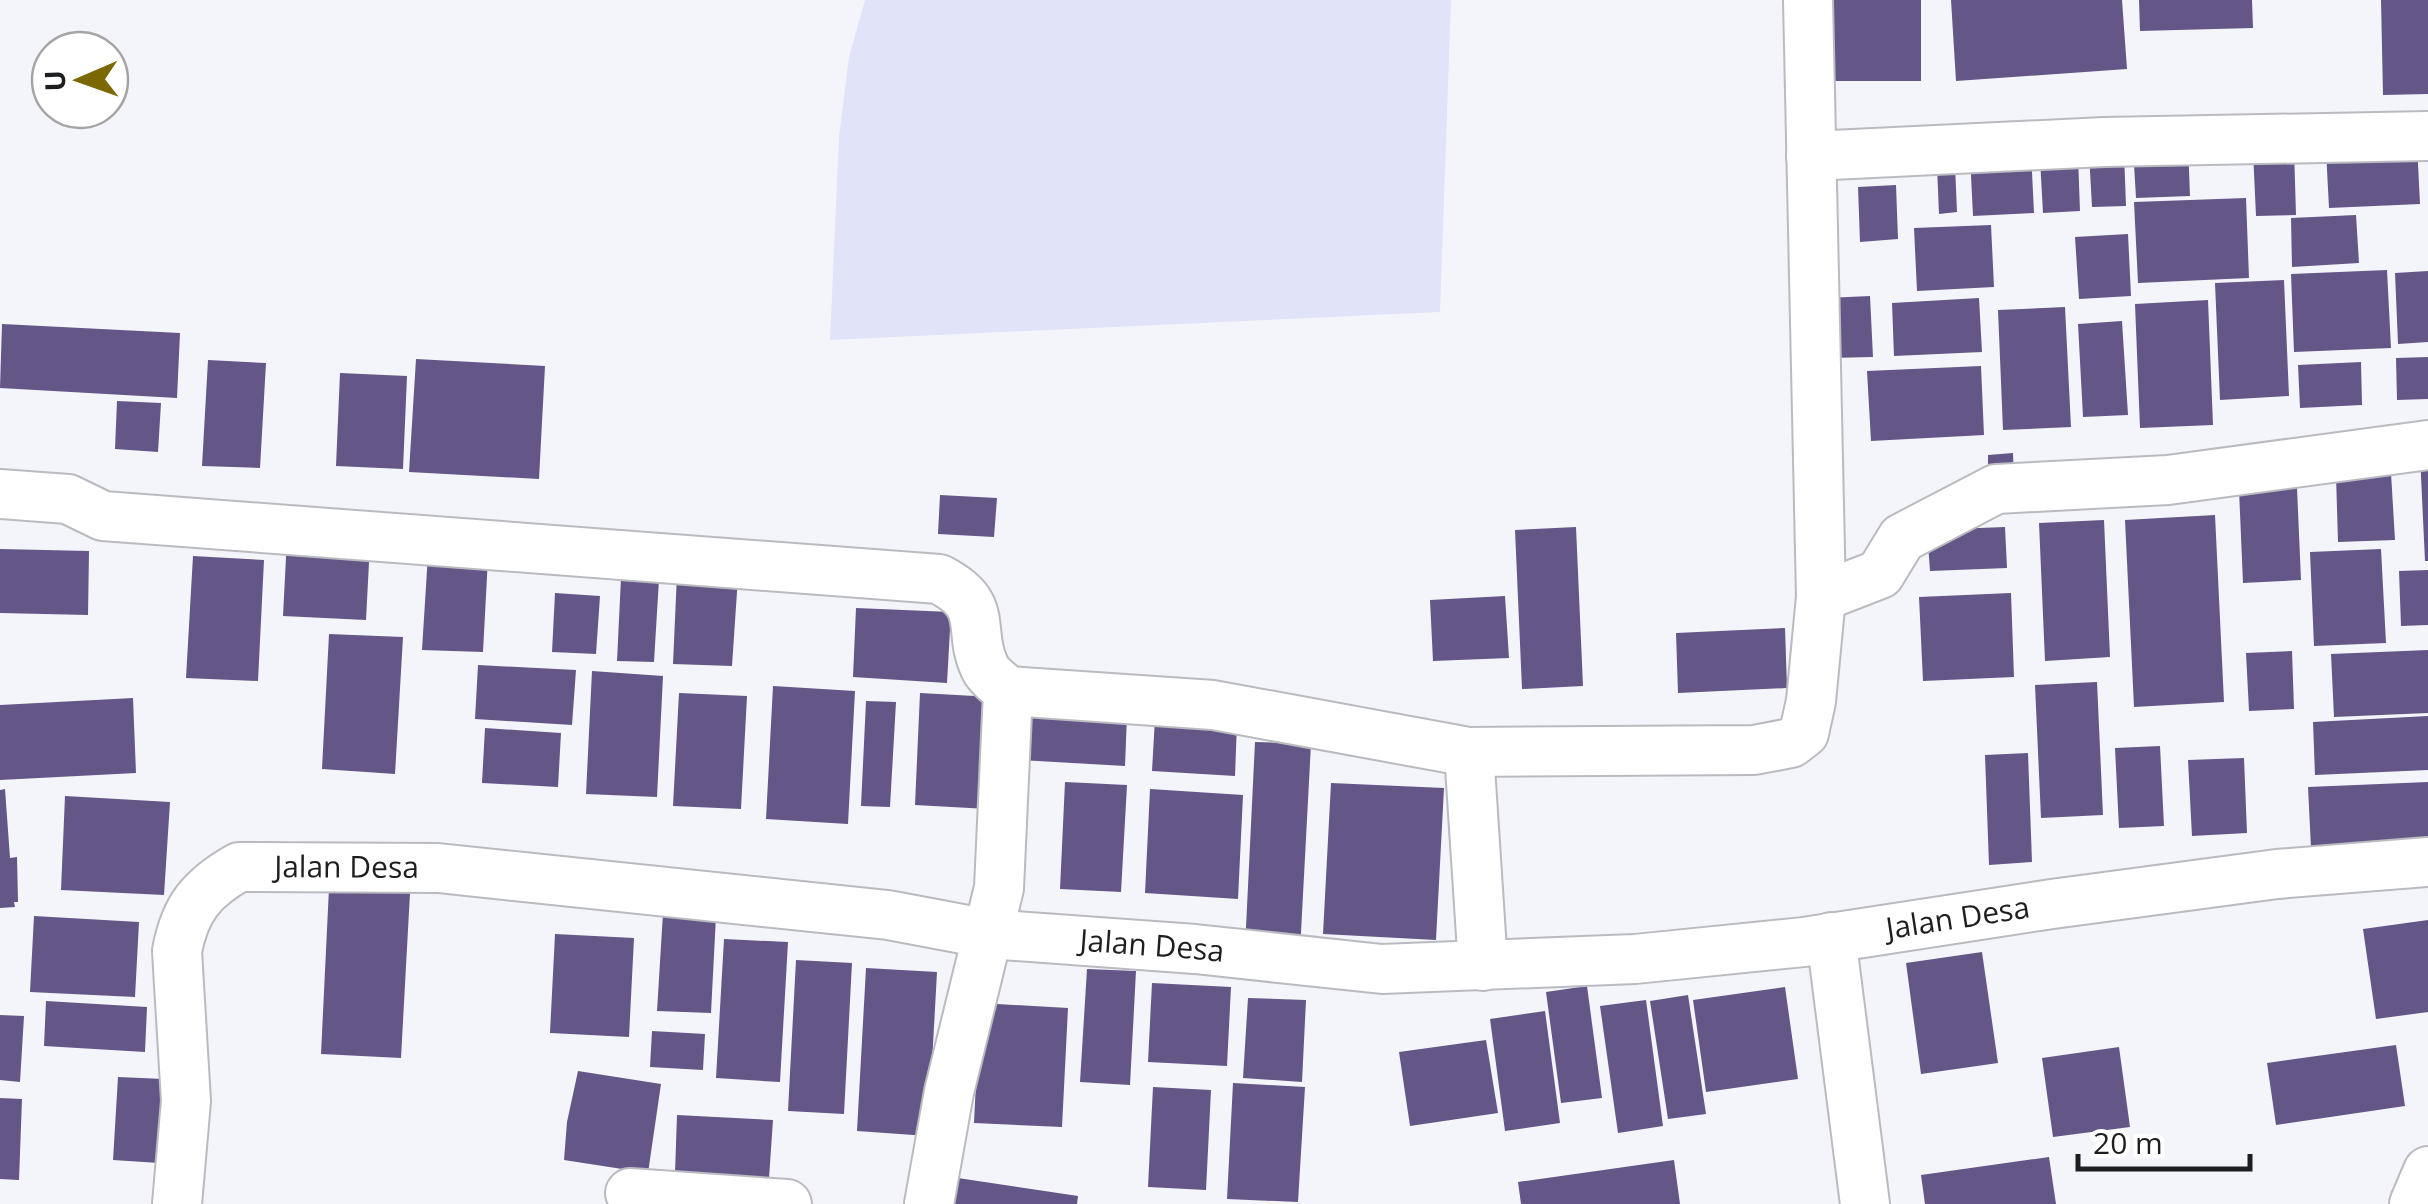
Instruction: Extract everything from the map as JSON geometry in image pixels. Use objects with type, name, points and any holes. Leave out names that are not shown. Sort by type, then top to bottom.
[{"type":"street","points":[[0,494],[68,499],[103,516],[939,579],[955,587],[972,606],[986,669],[1008,691],[1213,705],[1469,752],[1754,750],[1791,743],[1804,733],[1811,701],[1820,597],[1808,0]]},
{"type":"street","points":[[1811,156],[2104,142],[2428,136]]},
{"type":"street","points":[[1820,597],[1880,574],[1902,538],[1996,489],[2168,480],[2428,445]]},
{"type":"street","points":[[929,1204],[949,1092],[999,888],[1008,691]]},
{"type":"street","points":[[1469,752],[1483,966]]},
{"type":"street","name":"Jalan Desa","points":[[177,1204],[186,1100],[177,951],[182,927],[193,906],[211,883],[239,867],[438,868],[888,915],[989,934],[1195,949],[1382,969],[1634,959],[1830,937],[2277,874],[2428,862]]},
{"type":"street","points":[[1830,937],[1865,1204]]},
{"type":"street","points":[[2414,1204],[2428,1171]]},
{"type":"street","points":[[630,1193],[788,1204]]},
{"type":"shaded area","points":[[865,0],[1451,0],[1440,312],[830,340],[839,137],[849,57]]},
{"type":"building","points":[[1823,0],[1921,0],[1921,81],[1823,81]]},
{"type":"building","points":[[1951,0],[2122,0],[2127,69],[1956,81]]},
{"type":"building","points":[[2139,0],[2252,0],[2253,28],[2140,31]]},
{"type":"building","points":[[2381,0],[2428,0],[2428,94],[2383,95]]},
{"type":"building","points":[[2188,144],[2190,196],[2136,198],[2133,147]]},
{"type":"building","points":[[2417,144],[2420,204],[2329,208],[2326,150]]},
{"type":"building","points":[[2294,149],[2296,215],[2256,216],[2253,151]]},
{"type":"building","points":[[2031,152],[2034,213],[1973,216],[1970,155]]},
{"type":"building","points":[[2124,152],[2126,206],[2092,207],[2089,153]]},
{"type":"building","points":[[2078,157],[2080,211],[2043,213],[2040,159]]},
{"type":"building","points":[[1955,165],[1957,212],[1939,214],[1937,166]]},
{"type":"building","points":[[1896,185],[1898,239],[1860,242],[1858,187]]},
{"type":"building","points":[[2246,198],[2249,278],[2138,283],[2134,202]]},
{"type":"building","points":[[2356,215],[2359,263],[2292,267],[2291,218]]},
{"type":"building","points":[[1991,225],[1994,287],[1917,291],[1914,228]]},
{"type":"building","points":[[2128,234],[2131,296],[2079,299],[2075,237]]},
{"type":"building","points":[[2387,270],[2391,348],[2294,352],[2291,274]]},
{"type":"building","points":[[2428,271],[2428,342],[2398,344],[2395,273]]},
{"type":"building","points":[[2284,280],[2289,396],[2220,400],[2215,283]]},
{"type":"building","points":[[1870,296],[1873,357],[1829,358],[1826,298]]},
{"type":"building","points":[[1979,298],[1982,352],[1894,356],[1892,303]]},
{"type":"building","points":[[2208,300],[2213,425],[2140,428],[2135,304]]},
{"type":"building","points":[[2065,307],[2071,427],[2003,430],[1998,310]]},
{"type":"building","points":[[2122,321],[2128,415],[2083,417],[2078,324]]},
{"type":"building","points":[[2,324],[180,333],[177,398],[0,388]]},
{"type":"building","points":[[2428,357],[2428,399],[2397,400],[2396,358]]},
{"type":"building","points":[[416,359],[545,366],[539,479],[409,472]]},
{"type":"building","points":[[208,360],[266,363],[260,468],[202,466]]},
{"type":"building","points":[[2361,362],[2362,405],[2300,408],[2298,365]]},
{"type":"building","points":[[1981,366],[1984,435],[1871,441],[1867,371]]},
{"type":"building","points":[[340,373],[407,376],[403,469],[336,466]]},
{"type":"building","points":[[117,401],[161,403],[158,452],[115,449]]},
{"type":"building","points":[[2013,453],[2014,480],[1988,481],[1988,455]]},
{"type":"building","points":[[2428,454],[2428,561],[2425,561],[2420,455]]},
{"type":"building","points":[[2391,473],[2395,540],[2338,542],[2336,475]]},
{"type":"building","points":[[2297,488],[2301,580],[2243,583],[2239,490]]},
{"type":"building","points":[[940,495],[997,498],[994,537],[938,534]]},
{"type":"building","points":[[2215,515],[2224,702],[2134,707],[2125,520]]},
{"type":"building","points":[[2104,520],[2110,657],[2045,661],[2039,523]]},
{"type":"building","points":[[1576,527],[1583,686],[1522,689],[1515,530]]},
{"type":"building","points":[[2005,527],[2007,568],[1930,571],[1927,530]]},
{"type":"building","points":[[287,538],[370,543],[366,620],[283,616]]},
{"type":"building","points":[[0,549],[89,551],[88,615],[0,613]]},
{"type":"building","points":[[2381,549],[2386,643],[2314,646],[2310,552]]},
{"type":"building","points":[[428,554],[488,558],[483,652],[422,650]]},
{"type":"building","points":[[193,556],[264,560],[258,681],[186,678]]},
{"type":"building","points":[[2428,570],[2428,625],[2401,626],[2399,571]]},
{"type":"building","points":[[677,574],[738,577],[732,666],[673,664]]},
{"type":"building","points":[[621,578],[659,579],[654,662],[617,661]]},
{"type":"building","points":[[555,593],[600,596],[596,654],[552,652]]},
{"type":"building","points":[[2011,593],[2014,677],[1923,681],[1919,597]]},
{"type":"building","points":[[1505,596],[1509,658],[1433,661],[1430,600]]},
{"type":"building","points":[[856,608],[951,612],[947,683],[853,677]]},
{"type":"building","points":[[1785,628],[1787,688],[1678,693],[1676,633]]},
{"type":"building","points":[[329,634],[403,637],[395,774],[322,769]]},
{"type":"building","points":[[2428,650],[2428,713],[2334,717],[2331,654]]},
{"type":"building","points":[[2292,651],[2294,709],[2249,711],[2246,653]]},
{"type":"building","points":[[478,665],[576,670],[572,725],[475,719]]},
{"type":"building","points":[[592,671],[663,676],[657,797],[586,794]]},
{"type":"building","points":[[2097,682],[2103,815],[2041,818],[2035,685]]},
{"type":"building","points":[[773,686],[855,691],[848,824],[766,819]]},
{"type":"building","points":[[679,693],[747,696],[741,809],[673,806]]},
{"type":"building","points":[[920,693],[993,697],[988,809],[915,805]]},
{"type":"building","points":[[133,698],[136,773],[0,780],[0,705]]},
{"type":"building","points":[[866,701],[896,702],[890,807],[861,806]]},
{"type":"building","points":[[1023,710],[1127,716],[1125,766],[1020,760]]},
{"type":"building","points":[[2428,716],[2428,770],[2315,775],[2313,722]]},
{"type":"building","points":[[1155,718],[1237,723],[1235,776],[1152,771]]},
{"type":"building","points":[[485,728],[561,733],[558,787],[482,783]]},
{"type":"building","points":[[1255,742],[1311,744],[1300,951],[1245,948]]},
{"type":"building","points":[[2160,746],[2164,826],[2119,828],[2115,748]]},
{"type":"building","points":[[2028,753],[2032,862],[1989,865],[1985,755]]},
{"type":"building","points":[[2244,758],[2247,833],[2192,836],[2188,760]]},
{"type":"building","points":[[1065,782],[1127,785],[1121,892],[1060,889]]},
{"type":"building","points":[[2428,782],[2428,843],[2311,848],[2308,787]]},
{"type":"building","points":[[1331,783],[1444,788],[1436,940],[1323,934]]},
{"type":"building","points":[[5,789],[10,858],[17,857],[18,902],[14,902],[15,907],[0,908],[0,790]]},
{"type":"building","points":[[1150,789],[1243,795],[1238,899],[1145,893]]},
{"type":"building","points":[[65,796],[170,802],[164,895],[61,890]]},
{"type":"building","points":[[329,888],[410,893],[401,1058],[321,1054]]},
{"type":"building","points":[[663,913],[716,916],[711,1013],[657,1011]]},
{"type":"building","points":[[34,916],[139,922],[135,997],[30,992]]},
{"type":"building","points":[[2428,920],[2428,1012],[2376,1019],[2363,929]]},
{"type":"building","points":[[555,934],[634,938],[629,1037],[550,1033]]},
{"type":"building","points":[[724,939],[788,942],[780,1082],[716,1078]]},
{"type":"building","points":[[1982,952],[1998,1063],[1921,1074],[1906,963]]},
{"type":"building","points":[[796,960],[852,963],[844,1114],[788,1111]]},
{"type":"building","points":[[866,968],[937,972],[928,1136],[857,1131]]},
{"type":"building","points":[[1087,969],[1136,971],[1130,1085],[1080,1082]]},
{"type":"building","points":[[1152,983],[1231,987],[1227,1066],[1148,1062]]},
{"type":"building","points":[[1587,986],[1602,1098],[1561,1103],[1546,992]]},
{"type":"building","points":[[1785,987],[1798,1079],[1706,1092],[1693,1000]]},
{"type":"building","points":[[1688,995],[1706,1114],[1668,1119],[1650,1001]]},
{"type":"building","points":[[1248,998],[1306,1000],[1302,1082],[1243,1078]]},
{"type":"building","points":[[1646,1000],[1663,1126],[1618,1133],[1600,1006]]},
{"type":"building","points":[[46,1001],[147,1007],[145,1052],[44,1046]]},
{"type":"building","points":[[980,1003],[1068,1008],[1062,1127],[974,1123]]},
{"type":"building","points":[[1545,1011],[1560,1123],[1505,1131],[1490,1019]]},
{"type":"building","points":[[0,1015],[24,1016],[20,1082],[0,1080]]},
{"type":"building","points":[[652,1031],[705,1034],[703,1070],[650,1067]]},
{"type":"building","points":[[1486,1040],[1498,1113],[1410,1126],[1399,1052]]},
{"type":"building","points":[[2396,1045],[2405,1106],[2276,1125],[2267,1063]]},
{"type":"building","points":[[2119,1047],[2130,1127],[2053,1137],[2042,1058]]},
{"type":"building","points":[[578,1071],[661,1084],[648,1173],[564,1160]]},
{"type":"building","points":[[118,1077],[164,1079],[159,1163],[113,1160]]},
{"type":"building","points":[[1233,1083],[1305,1087],[1298,1202],[1227,1199]]},
{"type":"building","points":[[1153,1087],[1211,1090],[1206,1190],[1148,1187]]},
{"type":"building","points":[[0,1098],[22,1099],[19,1180],[0,1179]]},
{"type":"building","points":[[677,1115],[773,1120],[769,1178],[675,1173]]},
{"type":"building","points":[[2049,1157],[2056,1204],[1925,1204],[1921,1175]]},
{"type":"building","points":[[1674,1160],[1680,1204],[1521,1204],[1518,1182]]},
{"type":"building","points":[[951,1177],[1078,1196],[1077,1204],[946,1204]]}]
